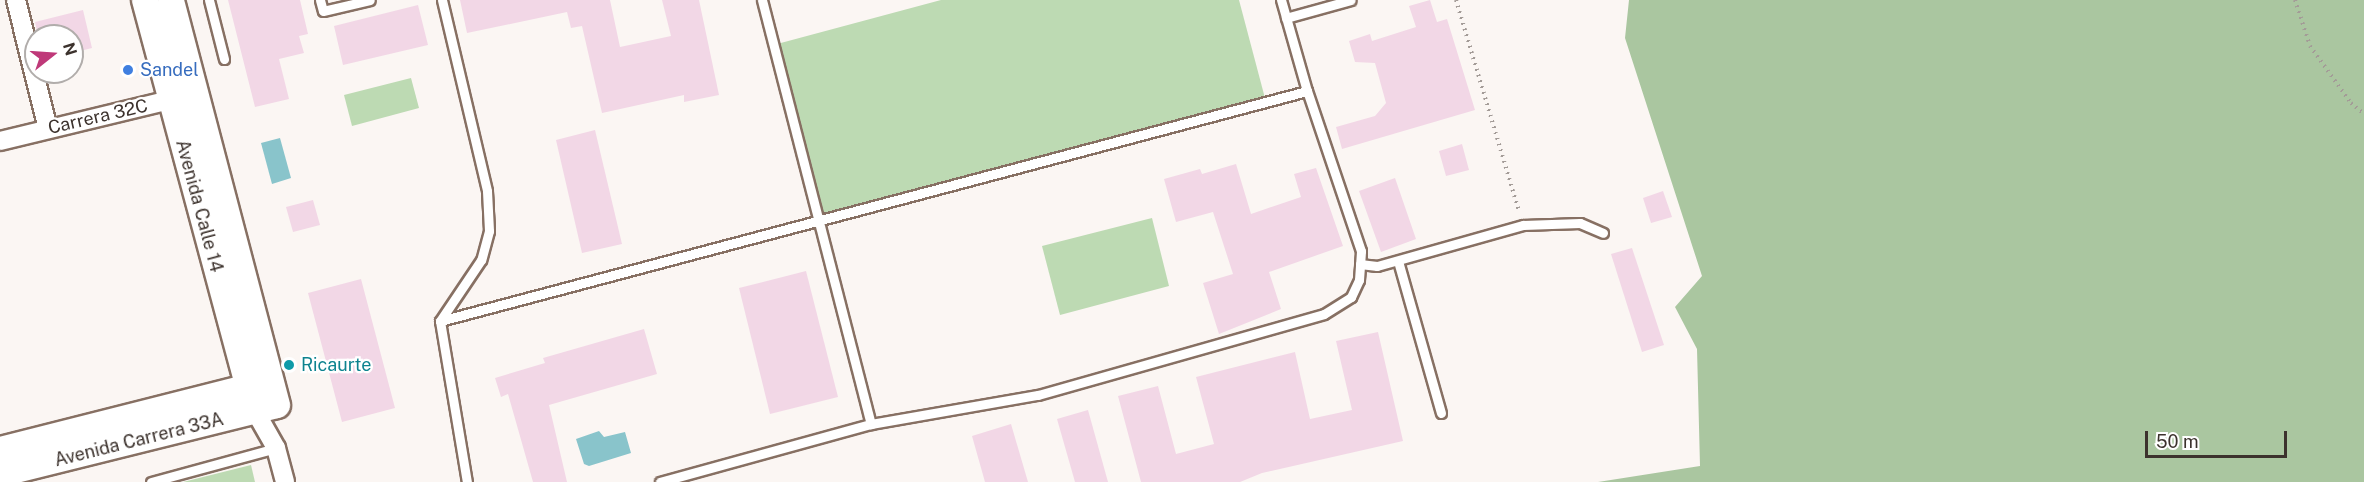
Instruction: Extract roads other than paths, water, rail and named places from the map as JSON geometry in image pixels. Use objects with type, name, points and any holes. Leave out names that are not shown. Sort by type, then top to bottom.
[{"type":"main road","name":"Avenida Calle 14","points":[[145,0],[171,100],[263,396]]},
{"type":"main road","name":"Avenida Calle 14","points":[[171,0],[196,94],[263,396]]},
{"type":"main road","name":"Avenida Carrera 33A","points":[[1,464],[263,396]]},
{"type":"street","points":[[16,0],[48,129]]},
{"type":"street","name":"Carrera 32C","points":[[0,141],[196,94]]},
{"type":"street","points":[[263,396],[285,482]]},
{"type":"lane","points":[[209,0],[224,59]]},
{"type":"lane","points":[[320,0],[323,11],[370,0]]},
{"type":"lane","points":[[442,0],[487,191],[489,231],[481,260],[440,321],[467,482]]},
{"type":"lane","points":[[762,0],[871,424]]},
{"type":"lane","points":[[660,482],[871,424],[1038,395],[1324,314],[1351,297],[1361,251],[1307,92],[1281,0]]},
{"type":"lane","points":[[1286,18],[1351,0]]},
{"type":"lane","points":[[440,321],[1307,92]]},
{"type":"lane","points":[[1360,264],[1377,266],[1398,261],[1523,225],[1580,223],[1603,233]]},
{"type":"lane","points":[[1398,261],[1441,412]]},
{"type":"lane","points":[[151,482],[276,448]]},
{"type":"water","points":[[280,138],[291,178],[272,184],[261,143]]},
{"type":"water","points":[[599,431],[604,437],[625,432],[631,453],[589,466],[584,464],[576,439]]},
{"type":"place","name":"Sandel","points":[[128,70]]},
{"type":"place","name":"Ricaurte","points":[[289,365]]}]
